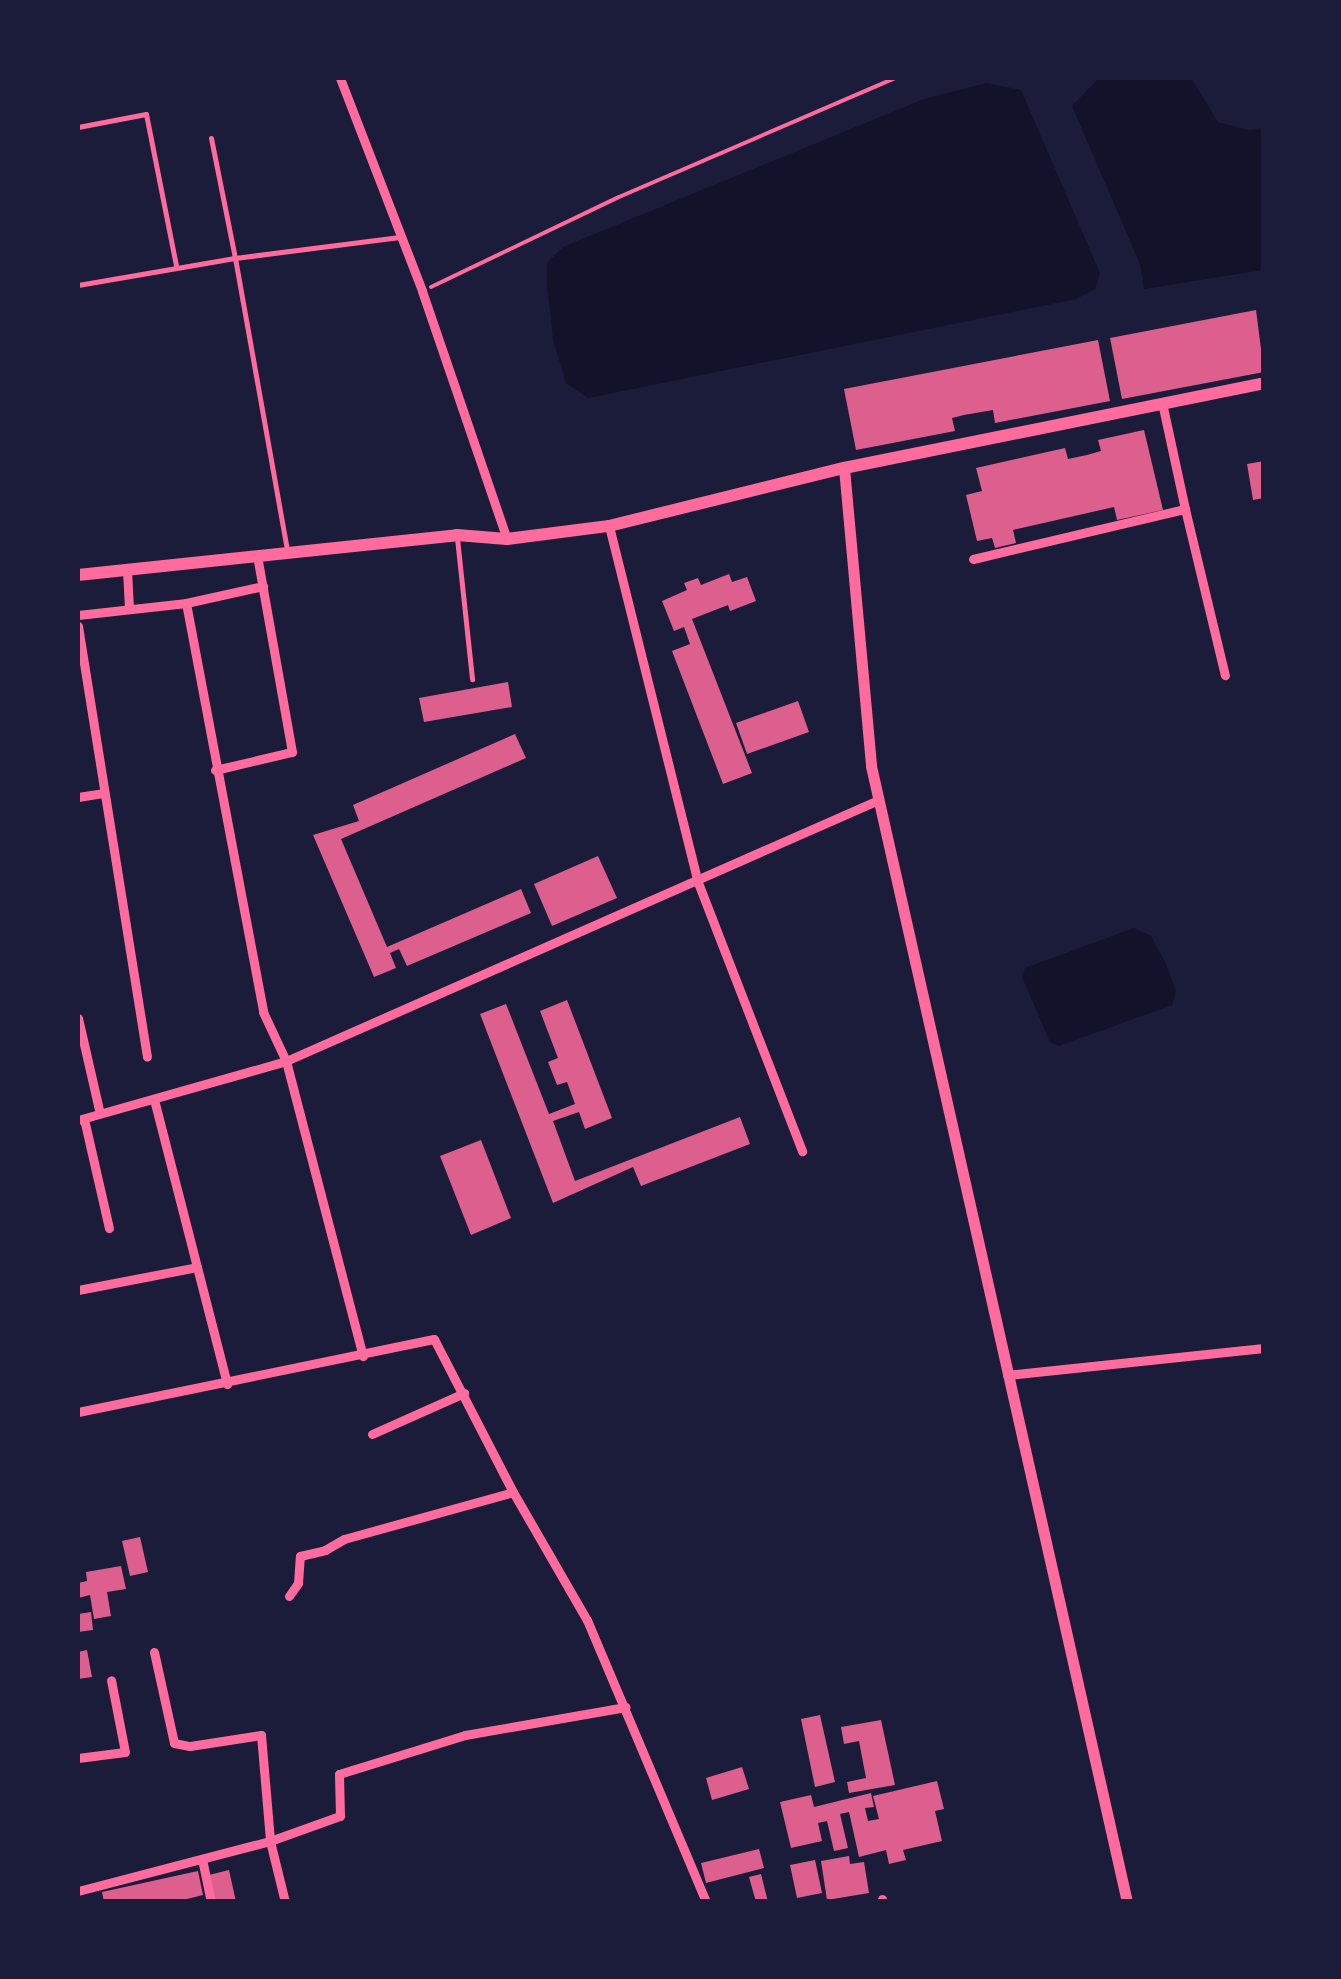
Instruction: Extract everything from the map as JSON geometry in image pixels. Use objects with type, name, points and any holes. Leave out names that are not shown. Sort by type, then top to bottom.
[{"type":"main road","points":[[78,575],[457,535],[506,539],[609,526],[844,468],[1264,382]]},
{"type":"street","points":[[340,78],[422,291],[506,539]]},
{"type":"street","points":[[1162,403],[1225,675]]},
{"type":"street","points":[[844,468],[878,800],[1127,1902]]},
{"type":"street","points":[[973,559],[1185,510]]},
{"type":"street","points":[[609,526],[697,880],[802,1151]]},
{"type":"street","points":[[215,770],[292,752],[258,556]]},
{"type":"street","points":[[127,570],[129,609]]},
{"type":"street","points":[[78,615],[186,603],[263,586]]},
{"type":"street","points":[[186,603],[263,1012],[286,1061],[363,1356]]},
{"type":"street","points":[[78,626],[147,1056]]},
{"type":"street","points":[[78,797],[104,793]]},
{"type":"street","points":[[109,1228],[81,1119],[286,1061],[878,800]]},
{"type":"street","points":[[78,1018],[100,1114]]},
{"type":"street","points":[[154,1099],[184,1203],[227,1384]]},
{"type":"street","points":[[78,1290],[197,1267]]},
{"type":"street","points":[[78,1412],[363,1356],[434,1338],[513,1492],[587,1620],[706,1902]]},
{"type":"street","points":[[1007,1375],[1264,1348]]},
{"type":"street","points":[[372,1434],[464,1393]]},
{"type":"street","points":[[289,1596],[298,1583],[300,1556],[324,1550],[344,1539],[513,1492]]},
{"type":"street","points":[[154,1652],[174,1743],[190,1746],[261,1735],[270,1841],[285,1902]]},
{"type":"street","points":[[78,1758],[125,1752],[111,1680]]},
{"type":"street","points":[[78,1891],[270,1841],[340,1816],[339,1774],[465,1734],[626,1707]]},
{"type":"street","points":[[202,1859],[210,1902]]},
{"type":"lane","points":[[78,127],[146,114],[176,265]]},
{"type":"lane","points":[[211,138],[288,552]]},
{"type":"lane","points":[[78,285],[176,265],[400,237]]},
{"type":"lane","points":[[457,535],[472,679]]},
{"type":"path","points":[[422,291],[618,197],[895,78]]},
{"type":"shaded area","points":[[1099,78],[1191,78],[1218,122],[1248,130],[1263,128],[1263,270],[1144,289],[1140,264],[1072,106]]},
{"type":"shaded area","points":[[986,83],[1021,90],[1100,273],[1095,289],[1076,299],[588,398],[566,383],[553,339],[547,283],[547,263],[563,247],[924,99]]},
{"type":"shaded area","points":[[1134,928],[1151,936],[1166,964],[1176,991],[1172,1005],[1059,1046],[1050,1042],[1022,977],[1025,968]]},
{"type":"building","points":[[1256,310],[1264,372],[1122,399],[1110,338]]},
{"type":"building","points":[[1098,340],[1110,401],[995,423],[993,410],[964,415],[952,418],[955,431],[856,450],[844,389]]},
{"type":"building","points":[[1144,430],[1163,510],[1117,520],[1114,507],[1013,530],[1016,543],[995,548],[992,538],[977,541],[966,495],[982,491],[976,468],[1065,448],[1068,459],[1087,455],[1101,451],[1098,440]]},
{"type":"building","points":[[1264,461],[1264,498],[1253,500],[1247,464]]},
{"type":"building","points":[[729,574],[732,582],[747,577],[756,601],[730,611],[728,605],[692,619],[752,773],[723,784],[672,651],[690,644],[684,627],[674,631],[662,601],[687,590],[684,583],[698,578],[701,585]]},
{"type":"building","points":[[508,682],[512,707],[424,722],[419,698]]},
{"type":"building","points":[[798,701],[809,732],[747,754],[736,723]]},
{"type":"building","points":[[515,734],[526,758],[341,839],[387,947],[521,889],[531,913],[407,966],[399,949],[390,953],[396,968],[374,977],[313,835],[359,821],[353,805]]},
{"type":"building","points":[[598,856],[617,898],[552,926],[534,884]]},
{"type":"building","points":[[567,1000],[612,1118],[585,1129],[579,1112],[553,1121],[575,1181],[740,1117],[750,1144],[641,1186],[633,1167],[553,1203],[480,1014],[506,1004],[549,1114],[575,1104],[567,1082],[557,1085],[548,1062],[558,1058],[540,1011]]},
{"type":"building","points":[[481,1140],[511,1218],[471,1235],[440,1156]]},
{"type":"building","points":[[140,1537],[148,1572],[130,1576],[122,1541]]},
{"type":"building","points":[[121,1566],[126,1589],[107,1592],[111,1616],[94,1619],[90,1595],[78,1598],[78,1583],[87,1581],[86,1572]]},
{"type":"building","points":[[91,1612],[93,1630],[78,1632],[78,1614]]},
{"type":"building","points":[[87,1650],[92,1677],[78,1679],[78,1652]]},
{"type":"building","points":[[820,1715],[835,1782],[815,1787],[801,1719]]},
{"type":"building","points":[[881,1720],[895,1785],[849,1793],[847,1782],[866,1778],[859,1741],[844,1744],[841,1727]]},
{"type":"building","points":[[742,1767],[749,1789],[712,1800],[706,1778]]},
{"type":"building","points":[[937,1781],[944,1809],[935,1811],[942,1841],[903,1850],[906,1860],[889,1864],[886,1850],[859,1857],[849,1812],[840,1814],[848,1848],[834,1851],[827,1821],[818,1823],[822,1841],[791,1848],[780,1802],[811,1795],[814,1807],[871,1793],[874,1807],[865,1808],[868,1821],[879,1819],[873,1796]]},
{"type":"building","points":[[759,1849],[764,1868],[706,1883],[701,1863]]},
{"type":"building","points":[[849,1856],[850,1864],[864,1862],[869,1893],[827,1900],[821,1861]]},
{"type":"building","points":[[815,1860],[822,1893],[797,1898],[790,1865]]},
{"type":"building","points":[[229,1870],[236,1902],[215,1902],[209,1875]]},
{"type":"building","points":[[198,1871],[203,1895],[175,1902],[104,1902],[102,1892]]},
{"type":"building","points":[[761,1874],[768,1902],[756,1902],[749,1877]]}]
